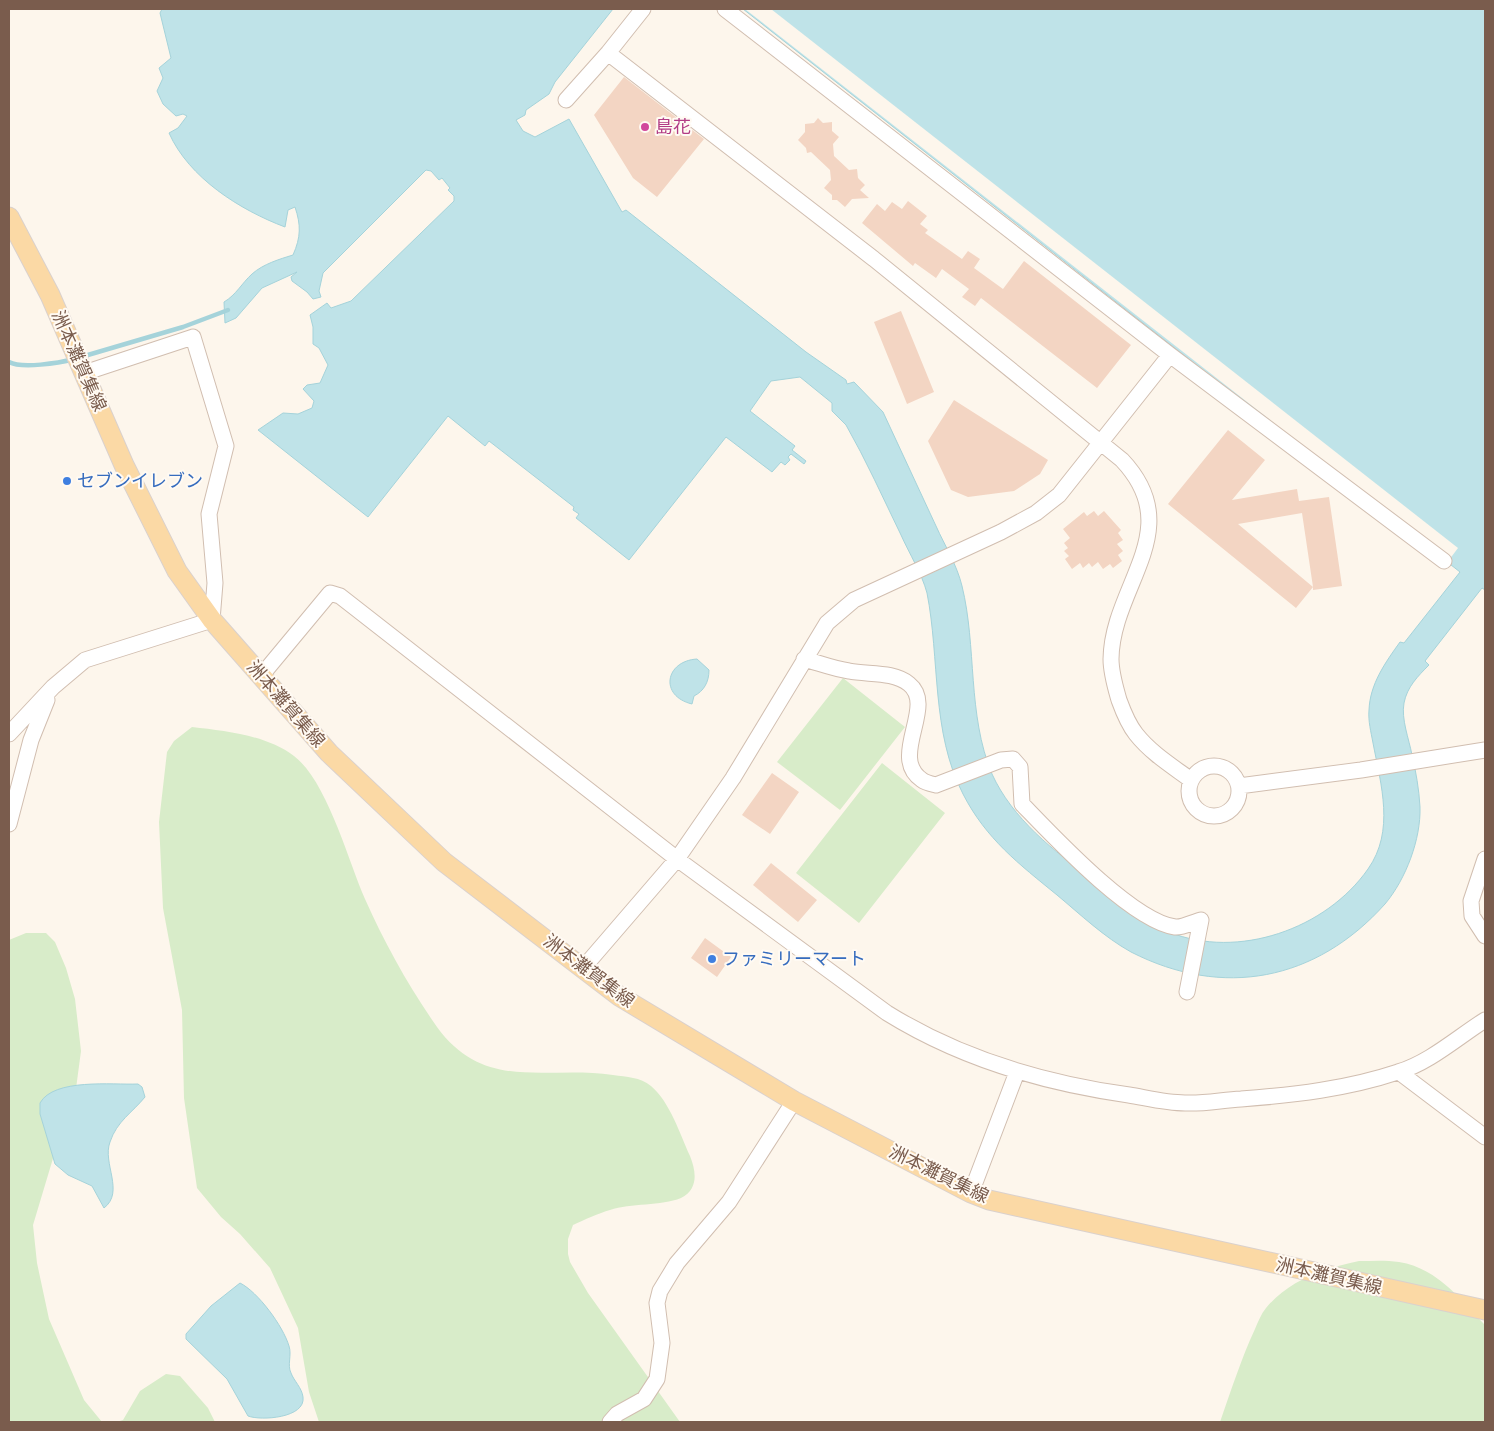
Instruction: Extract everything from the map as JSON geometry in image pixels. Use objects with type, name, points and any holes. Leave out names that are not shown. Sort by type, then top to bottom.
[{"type":"main road","name":"洲本灘賀集線","points":[[9,217],[50,294],[124,466],[164,549],[176,571],[212,620],[329,753],[444,862],[584,967],[619,996],[794,1101],[971,1193],[990,1200],[1485,1310]]},
{"type":"street","points":[[566,100],[608,53],[643,9]]},
{"type":"street","points":[[725,9],[1170,355],[1444,561]]},
{"type":"street","points":[[608,53],[874,259],[1122,460],[1140,482],[1150,522],[1145,551],[1118,620],[1112,652],[1112,678],[1124,712],[1135,733],[1155,753],[1191,780]]},
{"type":"street","points":[[9,734],[53,687],[85,660],[212,620],[215,583],[208,514],[226,446],[193,336],[83,369]]},
{"type":"street","points":[[584,967],[677,859],[757,740],[804,659],[827,624],[854,600],[961,551],[1036,513],[1059,495],[1170,355]]},
{"type":"street","points":[[261,676],[330,593],[340,596],[677,859],[887,1013],[919,1033],[972,1057],[1017,1072],[1102,1091],[1183,1103],[1207,1103],[1308,1093],[1399,1072],[1428,1057],[1485,1020]]},
{"type":"street","points":[[804,659],[848,671],[897,676],[916,691],[919,705],[909,754],[914,769],[921,780],[936,786],[1001,760],[1013,759],[1020,767],[1022,804],[1070,854],[1139,911],[1159,924],[1178,928],[1200,920],[1188,992]]},
{"type":"street","points":[[9,824],[33,732],[53,687]]},
{"type":"street","points":[[1239,786],[1361,770],[1485,750]]},
{"type":"street","points":[[1215,765],[1230,771],[1239,786],[1237,803],[1224,814],[1206,815],[1194,806],[1190,799],[1191,780],[1200,770],[1215,765]]},
{"type":"street","points":[[1485,859],[1471,901],[1472,916],[1485,936]]},
{"type":"street","points":[[971,1193],[1017,1072]]},
{"type":"street","points":[[1399,1072],[1485,1137]]},
{"type":"street","points":[[610,1422],[617,1414],[644,1399],[657,1379],[662,1343],[657,1303],[660,1291],[677,1263],[729,1202],[794,1101]]},
{"type":"green space","points":[[843,678],[905,727],[840,810],[777,762]]},
{"type":"green space","points":[[192,727],[245,735],[271,743],[294,756],[306,768],[317,783],[336,822],[365,899],[389,949],[437,1027],[456,1048],[475,1061],[496,1069],[541,1073],[588,1073],[633,1078],[651,1086],[664,1101],[674,1119],[692,1162],[695,1174],[691,1190],[681,1198],[673,1201],[618,1208],[573,1225],[568,1239],[568,1254],[570,1262],[588,1293],[680,1422],[319,1422],[309,1392],[298,1328],[270,1268],[240,1234],[221,1217],[197,1188],[184,1098],[182,1010],[163,908],[159,822],[167,752],[174,741]]},
{"type":"green space","points":[[882,763],[945,813],[859,923],[796,873]]},
{"type":"green space","points":[[26,933],[46,933],[55,942],[66,968],[75,999],[81,1051],[73,1111],[54,1155],[33,1225],[37,1263],[49,1319],[84,1400],[102,1422],[9,1422],[9,940]]},
{"type":"green space","points":[[1359,1261],[1399,1262],[1413,1265],[1425,1271],[1457,1295],[1485,1325],[1485,1422],[1220,1422],[1245,1352],[1266,1308],[1285,1290],[1308,1277],[1333,1267]]},
{"type":"green space","points":[[166,1374],[180,1376],[208,1408],[215,1422],[116,1422],[123,1420],[140,1391]]},
{"type":"water","points":[[162,9],[613,9],[555,82],[549,94],[526,110],[525,115],[516,120],[523,131],[535,137],[569,119],[622,212],[626,210],[806,352],[846,380],[847,384],[854,382],[883,412],[960,578],[967,609],[975,704],[979,728],[984,751],[1000,790],[1022,819],[1049,846],[1160,927],[1169,932],[1196,940],[1223,942],[1251,940],[1279,934],[1305,923],[1329,908],[1350,890],[1368,869],[1376,854],[1384,824],[1382,791],[1369,718],[1372,691],[1384,666],[1400,642],[1404,643],[1460,572],[743,9],[1485,9],[1485,590],[1482,588],[1425,661],[1429,665],[1414,682],[1405,697],[1403,709],[1417,781],[1420,819],[1411,858],[1393,894],[1358,930],[1329,951],[1299,965],[1267,974],[1234,978],[1200,975],[1165,967],[1131,952],[1111,940],[1004,850],[972,810],[953,770],[941,721],[927,593],[919,571],[846,425],[832,411],[832,403],[800,377],[771,381],[750,411],[795,446],[792,450],[806,461],[804,464],[791,454],[788,457],[790,460],[785,465],[781,462],[772,472],[726,437],[629,560],[576,518],[579,514],[573,510],[574,507],[489,441],[485,446],[448,416],[368,517],[258,430],[283,413],[298,414],[312,408],[314,401],[303,389],[307,385],[320,383],[328,365],[319,348],[313,344],[313,327],[310,315],[327,303],[331,308],[351,301],[454,201],[454,196],[448,190],[450,188],[442,178],[439,180],[431,171],[426,170],[323,273],[319,291],[321,297],[313,299],[292,281],[291,277],[297,272],[262,288],[236,318],[225,323],[224,302],[256,270],[293,255],[299,237],[298,220],[295,207],[288,210],[285,227],[234,202],[203,178],[178,149],[169,133],[178,128],[187,116],[183,114],[176,116],[163,104],[157,91],[163,78],[159,68],[171,58],[160,13]]},
{"type":"water","points":[[697,659],[709,670],[709,674],[705,686],[701,692],[694,696],[692,704],[681,700],[674,694],[670,679],[678,666],[686,661]]},
{"type":"water","points":[[84,1084],[138,1084],[142,1087],[145,1097],[117,1128],[110,1142],[108,1150],[113,1194],[104,1208],[92,1186],[68,1175],[55,1164],[40,1114],[40,1103],[47,1095],[70,1086]]},
{"type":"water","points":[[240,1283],[247,1287],[269,1310],[286,1338],[290,1349],[290,1370],[303,1397],[302,1404],[298,1410],[290,1414],[272,1418],[248,1416],[227,1379],[186,1339],[186,1334],[211,1306]]},
{"type":"pier","points":[[745,9],[771,9],[1458,548],[1449,560]]},
{"type":"building","name":"島花","points":[[624,77],[704,139],[657,197],[633,178],[594,115]]},
{"type":"building","points":[[818,118],[823,123],[832,122],[832,131],[839,137],[833,144],[834,156],[849,170],[857,169],[858,178],[865,185],[860,190],[869,198],[852,199],[845,207],[837,200],[832,200],[832,195],[824,188],[831,180],[830,170],[811,152],[807,153],[806,148],[798,140],[805,132],[805,124],[814,123]]},
{"type":"building","points":[[908,201],[927,216],[920,224],[928,230],[925,233],[962,259],[968,251],[980,259],[974,268],[1003,289],[1024,261],[1131,345],[1097,388],[981,298],[975,306],[962,297],[969,289],[942,269],[936,278],[915,263],[913,266],[862,223],[877,204],[885,211],[892,202],[902,209]]},
{"type":"building","points":[[901,311],[934,392],[907,404],[874,322]]},
{"type":"building","points":[[954,400],[1048,460],[1040,474],[1014,491],[968,497],[951,490],[928,441]]},
{"type":"building","points":[[1228,430],[1265,460],[1232,500],[1297,489],[1299,501],[1329,497],[1342,586],[1313,590],[1313,587],[1296,608],[1168,504]],"holes":[[[1302,513],[1313,587],[1238,524]]]},
{"type":"building","points":[[1094,511],[1098,516],[1104,511],[1121,530],[1118,533],[1123,540],[1117,544],[1123,551],[1118,555],[1122,561],[1113,568],[1110,564],[1103,569],[1098,562],[1092,567],[1089,563],[1083,568],[1080,563],[1072,569],[1065,559],[1069,556],[1064,551],[1068,548],[1064,543],[1070,538],[1063,529],[1084,512],[1087,516]]},
{"type":"building","points":[[772,773],[799,792],[770,834],[742,815]]},
{"type":"building","points":[[771,863],[817,900],[798,922],[753,885]]},
{"type":"building","points":[[705,938],[731,957],[717,977],[691,958]]},
{"type":"waterway","points":[[81,357],[183,327],[228,310]]},
{"type":"waterway","points":[[9,362],[31,365],[50,364],[74,359]]},
{"type":"place","name":"島花","points":[[645,127]]},
{"type":"place","name":"セブンイレブン","points":[[67,481]]},
{"type":"place","name":"ファミリーマート","points":[[712,959]]}]
